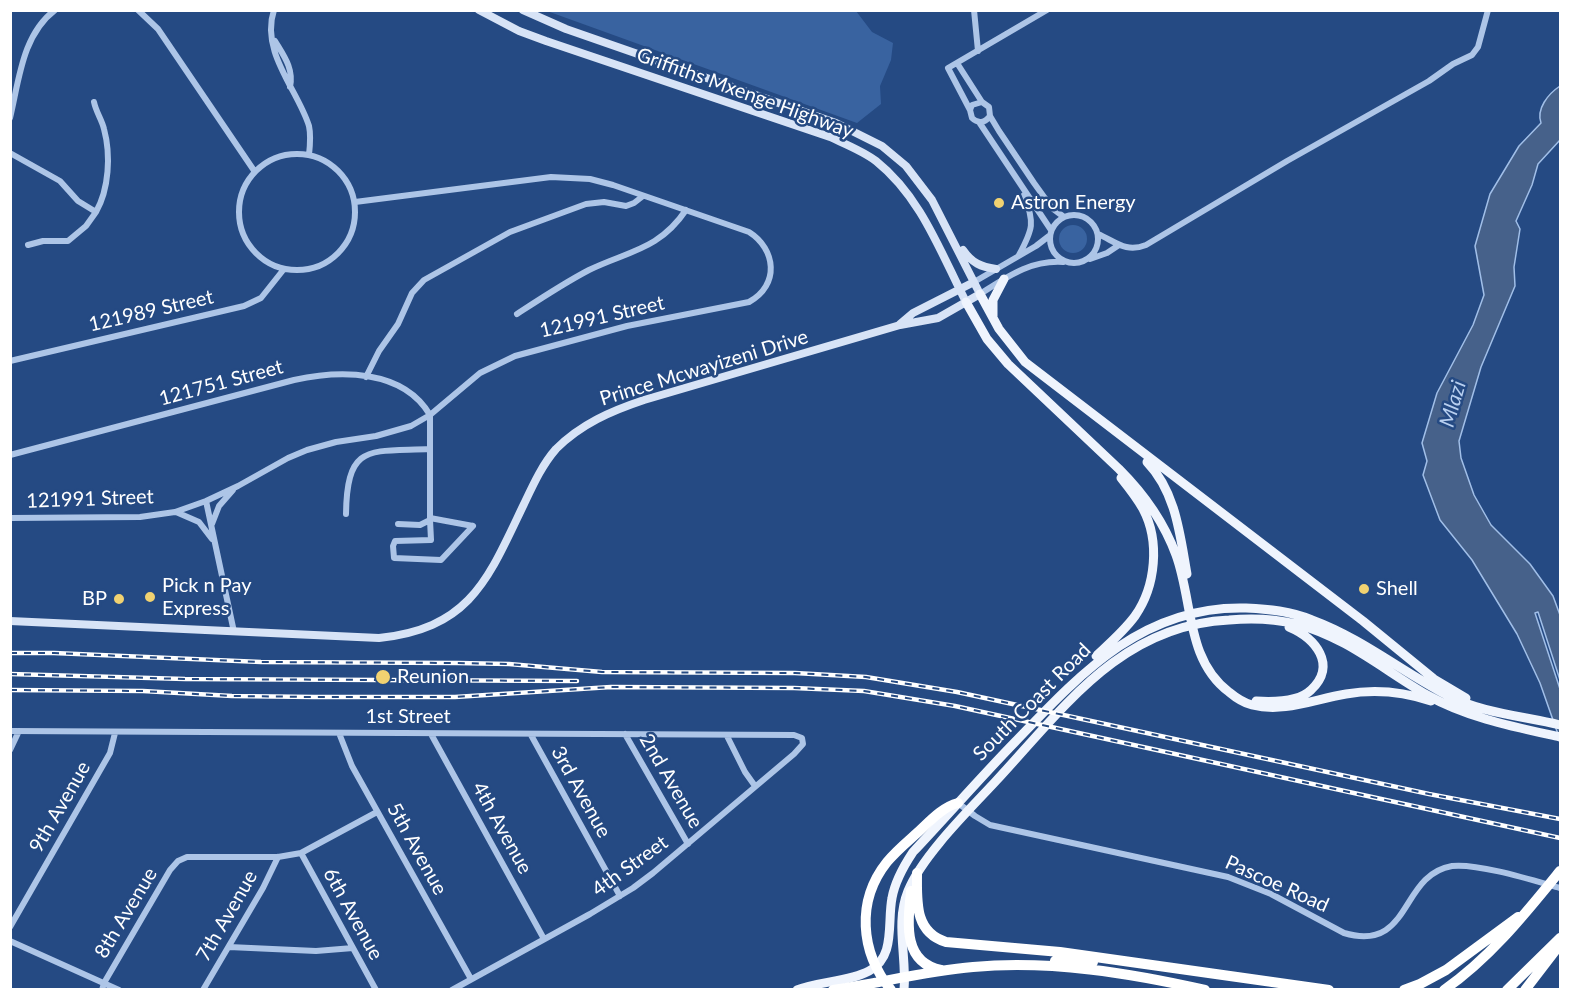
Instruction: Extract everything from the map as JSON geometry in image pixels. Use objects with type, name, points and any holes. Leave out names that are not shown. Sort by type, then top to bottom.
[{"type":"highway","points":[[891,990],[874,965],[867,942],[866,909],[873,884],[896,852],[947,807],[958,802]]},
{"type":"highway","points":[[1444,990],[1480,961],[1524,916],[1560,871]]},
{"type":"highway","points":[[915,878],[919,916],[926,930],[940,940],[1060,951],[1329,990]]},
{"type":"highway","points":[[915,878],[908,925],[912,947],[924,963],[944,971]]},
{"type":"highway","points":[[1404,990],[1446,970],[1512,920],[1524,916]]},
{"type":"highway","points":[[1507,990],[1560,940]]},
{"type":"highway","points":[[1525,990],[1550,959],[1560,940]]},
{"type":"highway","points":[[833,990],[944,971],[1032,961],[1136,963]]},
{"type":"highway","points":[[1001,966],[1112,972],[1205,990]]},
{"type":"main road","points":[[995,322],[992,310],[993,300],[1004,279]]},
{"type":"main road","points":[[980,294],[995,322],[1025,362],[1328,594],[1434,679],[1470,700],[1517,715]]},
{"type":"main road","points":[[966,302],[987,339],[1002,358],[1117,473],[1144,510],[1150,528],[1154,559],[1151,580],[1136,614],[1043,712]]},
{"type":"main road","points":[[1081,435],[1119,469],[1146,499],[1168,536],[1186,579]]},
{"type":"main road","points":[[1129,442],[1152,467],[1167,492],[1176,516],[1200,658],[1219,685],[1251,705],[1270,708],[1291,707],[1345,694],[1372,691],[1415,696],[1471,714]]},
{"type":"main road","name":"South Coast Road","points":[[797,990],[810,984],[865,972],[880,962],[887,950],[891,900],[900,873],[913,852],[1043,712],[1087,670],[1130,638],[1159,623],[1218,609],[1235,608],[1272,610],[1310,619],[1357,640],[1449,696],[1471,705],[1560,725]]},
{"type":"main road","name":"South Coast Road","points":[[904,990],[902,912],[915,878],[943,839],[1084,687],[1120,656],[1140,644],[1179,628],[1218,620],[1242,619],[1275,621],[1302,626],[1338,641],[1429,695],[1471,714],[1560,737]]},
{"type":"main road","points":[[1199,643],[1219,679],[1244,697],[1259,701],[1292,698],[1311,690],[1322,672],[1323,659],[1318,647],[1308,637],[1275,621]]},
{"type":"street","points":[[10,118],[27,49],[40,23],[55,10]]},
{"type":"street","points":[[138,10],[158,29],[255,172]]},
{"type":"street","points":[[274,10],[273,38],[289,66],[290,87],[309,126],[309,155]]},
{"type":"street","name":"Griffiths Mxenge Highway","points":[[479,10],[537,38],[830,137],[874,159],[907,191],[920,210],[966,302]]},
{"type":"street","name":"Griffiths Mxenge Highway","points":[[523,10],[566,29],[836,123],[882,146],[906,166],[933,200],[980,294]]},
{"type":"street","points":[[974,10],[978,51]]},
{"type":"street","points":[[1047,10],[948,68],[972,118],[980,122],[1050,233],[1052,249],[1060,260],[1074,264],[1107,254],[1119,245]]},
{"type":"street","points":[[1098,234],[1119,245],[1133,249],[1146,245],[1472,54],[1480,42],[1488,10]]},
{"type":"street","points":[[957,63],[982,102],[989,107],[990,116],[1052,208],[1064,217]]},
{"type":"street","points":[[28,245],[43,241],[68,241],[86,226],[103,200],[108,168],[104,130],[94,102]]},
{"type":"street","points":[[970,110],[972,105],[982,102]]},
{"type":"street","points":[[980,122],[990,116]]},
{"type":"street","points":[[10,153],[55,177],[78,201],[96,212]]},
{"type":"street","points":[[290,154],[320,158],[339,171],[346,180],[355,202],[356,212],[352,233],[341,251],[315,268],[305,270],[284,269],[268,262],[254,251],[242,228],[240,202],[245,186],[255,172],[271,160],[290,154]]},
{"type":"street","name":"121991 Street","points":[[10,518],[140,517],[175,512],[238,486],[298,453],[326,444],[403,429],[430,415],[480,373],[521,354],[649,321],[740,305],[757,297],[765,288],[771,271],[769,255],[764,244],[749,232],[590,179],[551,177],[355,202]]},
{"type":"street","points":[[1019,256],[1029,235],[1032,217],[1020,184]]},
{"type":"street","points":[[366,377],[379,351],[398,324],[412,293],[424,280],[510,232],[586,204],[604,202],[626,206],[643,196]]},
{"type":"street","points":[[516,314],[586,272],[649,246],[679,220],[686,210]]},
{"type":"street","points":[[974,282],[1019,256],[1050,233],[1064,217],[1075,215],[1085,218],[1095,227],[1098,234],[1096,248],[1087,259]]},
{"type":"street","points":[[947,228],[974,262],[996,269]]},
{"type":"street","points":[[980,294],[1021,269],[1040,263],[1066,262]]},
{"type":"street","name":"121989 Street","points":[[10,361],[244,306],[261,298],[284,269]]},
{"type":"street","name":"Prince Mcwayizeni Drive","points":[[900,325],[913,313],[974,282]]},
{"type":"street","name":"Prince Mcwayizeni Drive","points":[[10,621],[379,638],[400,635],[435,624],[458,611],[483,585],[540,471],[555,450],[590,422],[644,400],[900,325],[938,318],[980,294]]},
{"type":"street","name":"121751 Street","points":[[10,455],[294,380],[327,375],[366,377],[394,384],[405,389],[421,402],[430,415]]},
{"type":"street","points":[[398,524],[420,525],[430,519],[473,526],[441,560],[395,558],[393,546],[395,541],[431,540],[430,519],[430,415]]},
{"type":"street","points":[[346,514],[348,480],[353,467],[361,458],[375,452],[430,449]]},
{"type":"street","points":[[211,527],[219,506],[238,486]]},
{"type":"street","points":[[206,501],[234,632]]},
{"type":"street","points":[[175,512],[199,522],[214,542]]},
{"type":"street","name":"1st Street","points":[[10,731],[794,735],[801,736],[803,739]]},
{"type":"street","points":[[10,750],[19,731]]},
{"type":"street","name":"9th Avenue","points":[[10,927],[108,758],[116,733]]},
{"type":"street","name":"5th Avenue","points":[[339,734],[352,766],[471,979]]},
{"type":"street","name":"4th Avenue","points":[[430,734],[544,939]]},
{"type":"street","name":"2nd Avenue","points":[[625,734],[688,844]]},
{"type":"street","name":"3rd Avenue","points":[[531,735],[620,896]]},
{"type":"street","points":[[726,736],[755,786]]},
{"type":"street","name":"4th Street","points":[[452,990],[648,878],[800,748],[803,739]]},
{"type":"street","name":"Pascoe Road","points":[[958,802],[968,812],[990,825],[1228,877],[1270,894],[1344,933],[1356,936],[1374,936],[1392,926],[1426,879],[1451,867],[1468,866],[1484,869],[1560,888]]},
{"type":"street","points":[[278,857],[301,853],[377,812]]},
{"type":"street","name":"6th Avenue","points":[[301,853],[376,990]]},
{"type":"street","name":"8th Avenue","points":[[103,986],[170,870],[183,858],[198,856],[278,857]]},
{"type":"street","name":"7th Avenue","points":[[203,990],[263,888],[278,857]]},
{"type":"street","points":[[10,940],[103,986],[119,990]]},
{"type":"street","points":[[229,947],[316,951],[352,948]]},
{"type":"shaded area","points":[[547,11],[856,11],[872,32],[893,43],[891,60],[880,86],[881,104],[857,123]]},
{"type":"shaded area","points":[[1073,225],[1083,229],[1087,239],[1083,249],[1073,253],[1063,249],[1059,239],[1063,229]]},
{"type":"water","name":"Mlazi","points":[[1560,86],[1560,140],[1538,164],[1532,185],[1516,221],[1520,229],[1514,267],[1515,286],[1481,367],[1459,441],[1461,458],[1474,495],[1491,525],[1530,564],[1553,596],[1560,615],[1560,680],[1538,612],[1535,613],[1560,689],[1560,740],[1540,683],[1517,634],[1472,560],[1440,520],[1423,475],[1427,461],[1422,443],[1437,393],[1473,325],[1484,295],[1475,246],[1490,194],[1519,146],[1541,123],[1540,112],[1544,102]]},
{"type":"railway","points":[[10,653],[261,662],[509,664],[602,672],[795,673],[866,677],[957,692],[1429,794],[1560,819]]},
{"type":"railway","points":[[10,674],[185,679],[577,681]]},
{"type":"railway","points":[[10,690],[143,691],[232,696],[314,697],[455,697],[611,687],[794,688],[864,691],[955,706],[1560,838]]},
{"type":"place","name":"Astron Energy","points":[[999,203]]},
{"type":"place","name":"Shell","points":[[1364,589]]},
{"type":"place","name":"Pick n Pay Express","points":[[150,597]]},
{"type":"place","name":"BP","points":[[119,599]]},
{"type":"place","name":"Reunion","points":[[383,677]]}]
